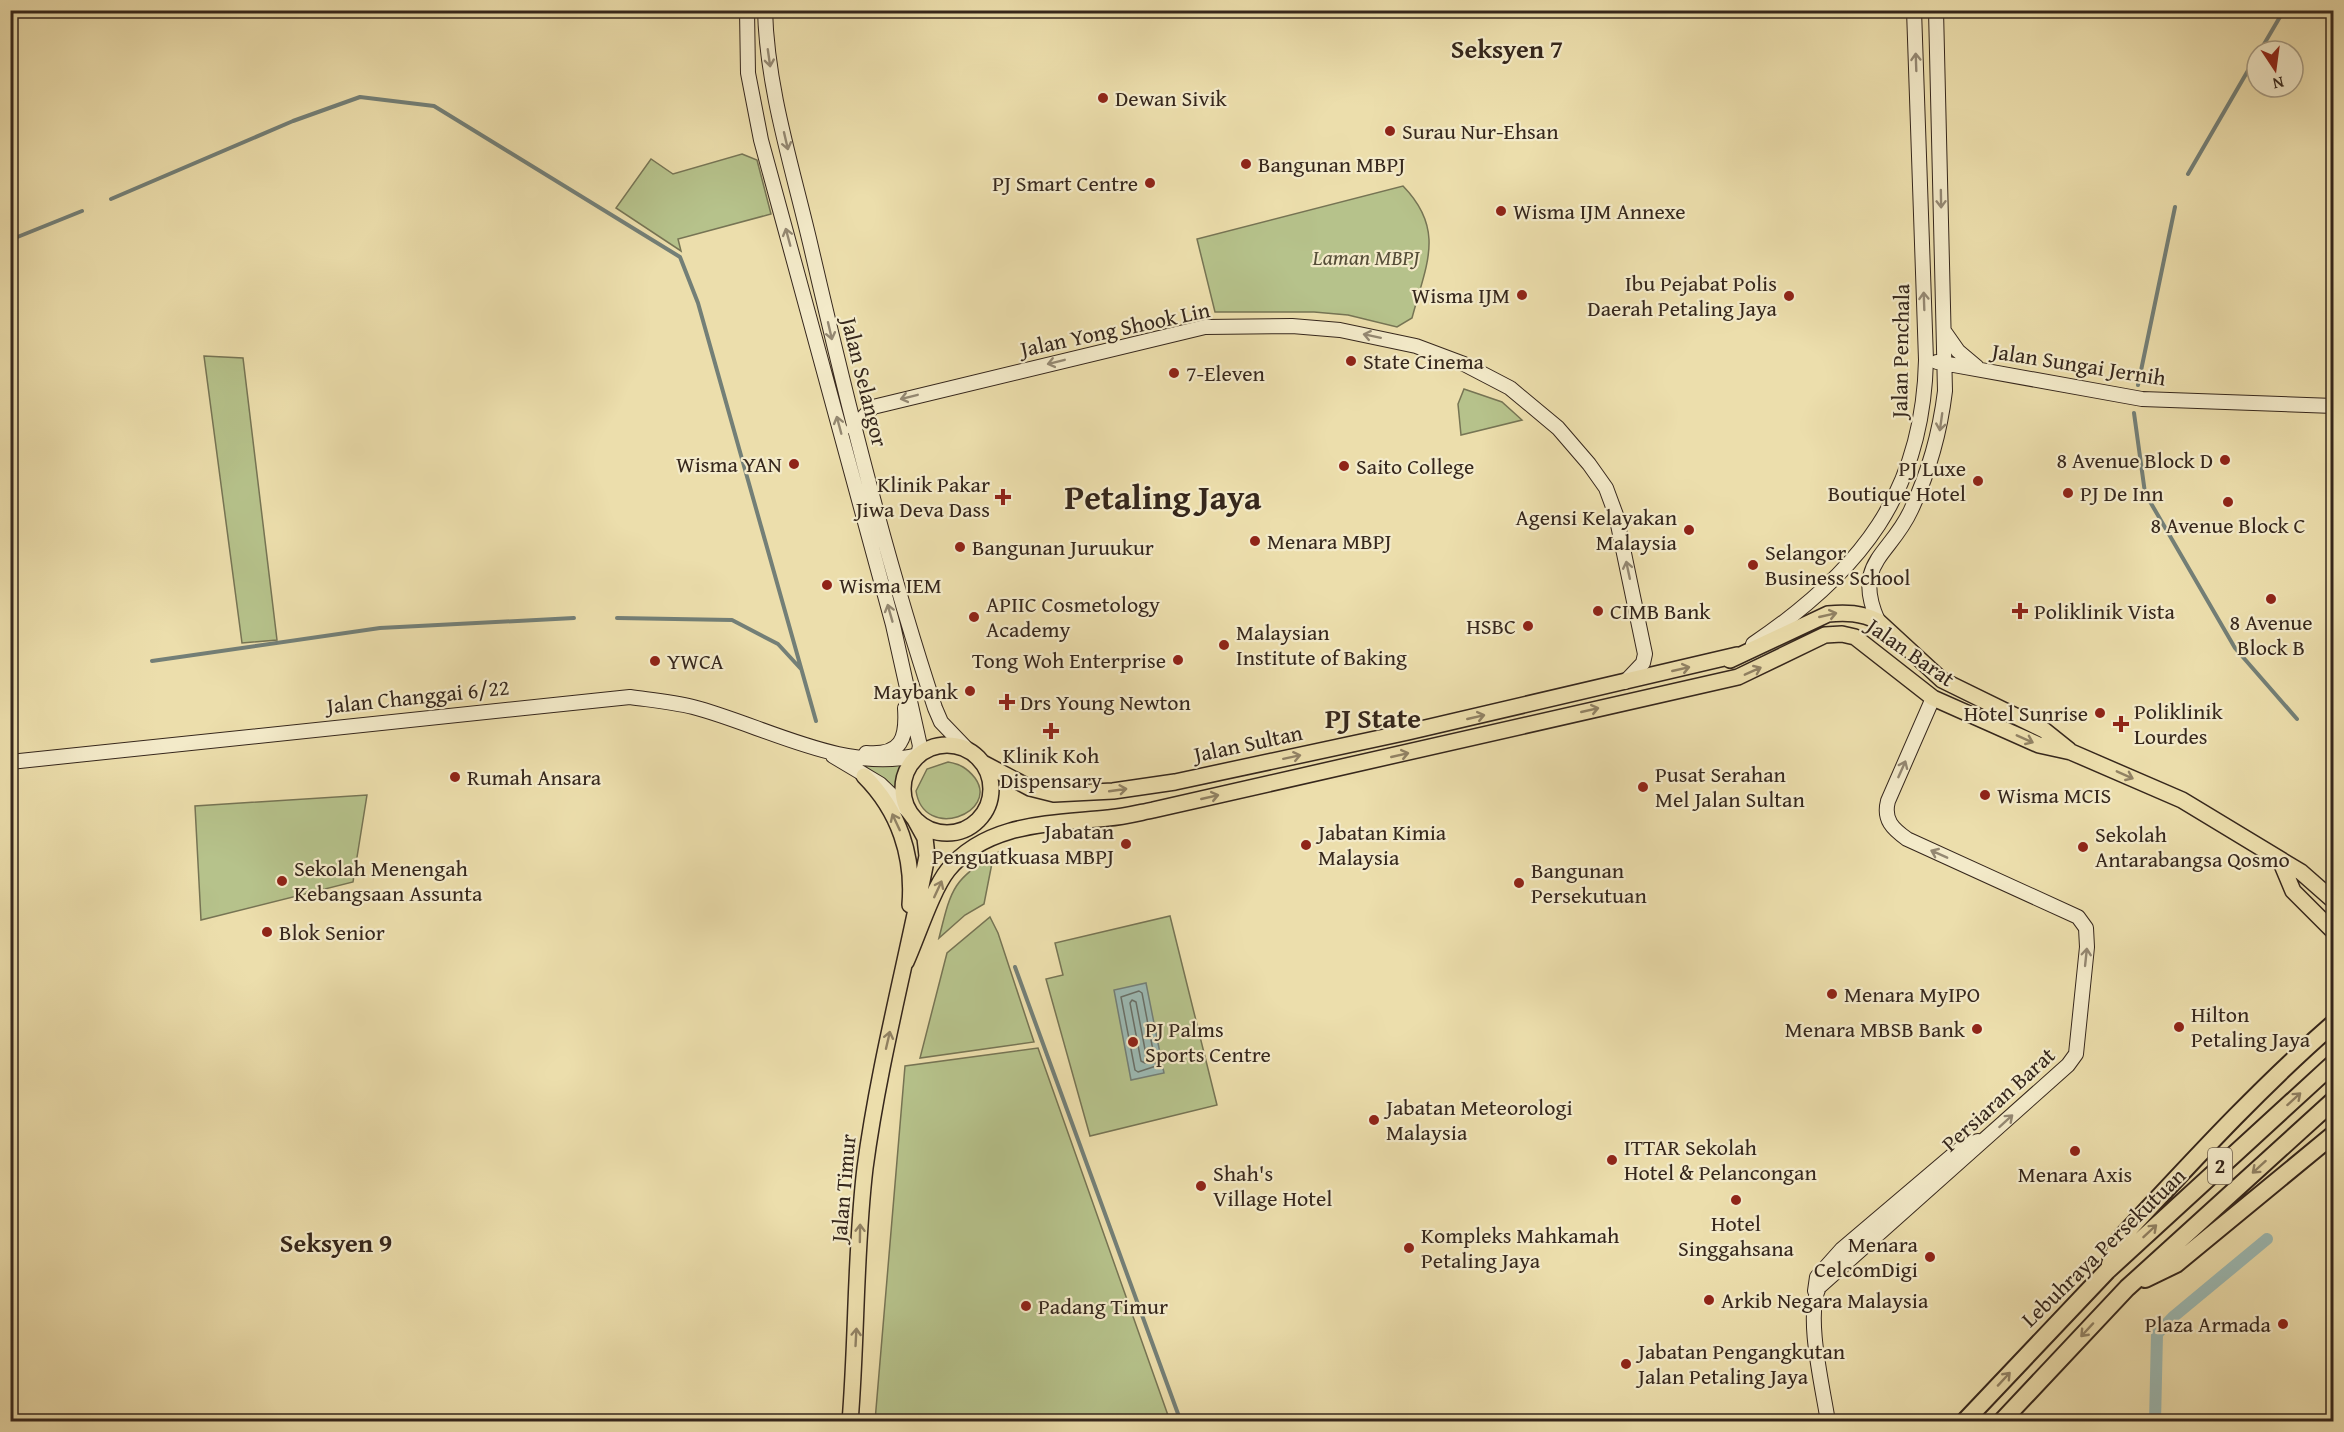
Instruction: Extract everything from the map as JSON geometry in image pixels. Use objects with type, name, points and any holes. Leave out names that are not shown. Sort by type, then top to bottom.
[{"type":"highway","points":[[2107,1271],[2120,1239],[2276,1073],[2334,1023]]},
{"type":"highway","name":"Lebuhraya Persekutuan","points":[[1964,1422],[2107,1271],[2334,1063]]},
{"type":"highway","name":"Lebuhraya Persekutuan","points":[[2001,1422],[2127,1288],[2334,1100]]},
{"type":"highway","points":[[2127,1288],[2176,1264],[2334,1134]]},
{"type":"main road","name":"Jalan Selangor","points":[[747,10],[748,73],[761,140],[860,498],[903,670],[920,746],[918,755]]},
{"type":"main road","name":"Jalan Selangor","points":[[765,10],[773,84],[853,428],[897,591],[934,708],[941,722],[966,748]]},
{"type":"main road","name":"Jalan Penchala","points":[[1737,655],[1796,616],[1843,572],[1873,537],[1905,471],[1919,431],[1925,396],[1926,360],[1914,10]]},
{"type":"main road","name":"Jalan Penchala","points":[[1878,621],[1868,593],[1871,571],[1910,512],[1940,433],[1945,390],[1936,10]]},
{"type":"main road","name":"Jalan Yong Shook Lin","points":[[853,428],[873,407],[1205,327],[1292,326],[1340,330],[1416,346],[1464,364],[1510,388],[1558,428],[1606,488],[1616,515],[1644,645],[1643,663],[1625,682]]},
{"type":"main road","points":[[1944,331],[1958,351],[1982,370]]},
{"type":"main road","name":"Jalan Sungai Jernih","points":[[1926,360],[2142,399],[2334,406]]},
{"type":"main road","points":[[1945,390],[1962,374],[1982,370]]},
{"type":"main road","name":"Jalan Barat","points":[[1697,685],[1737,655],[1828,614],[1851,613],[1878,621],[1942,680],[2044,730],[2071,752]]},
{"type":"main road","name":"Jalan Barat","points":[[1697,685],[1738,677],[1816,638],[1842,634],[1862,641],[1933,698],[2039,746],[2071,752],[2202,811],[2311,879],[2334,901]]},
{"type":"main road","name":"Jalan Sultan","points":[[983,763],[1030,788],[1054,794],[1113,791],[1247,767],[1737,655]]},
{"type":"main road","points":[[824,750],[874,753],[896,747],[903,740],[906,731],[903,670]]},
{"type":"main road","name":"Jalan Sultan","points":[[1045,823],[1110,818],[1153,810],[1697,685]]},
{"type":"main road","name":"Jalan Changgai 6/22","points":[[10,762],[622,697],[692,707],[824,750],[883,761],[918,755]]},
{"type":"main road","name":"Persiaran Barat","points":[[1828,1422],[1812,1315],[1814,1296],[1819,1287],[2073,1059],[2087,936],[2078,917],[1907,839],[1889,824],[1885,810],[1888,801],[1933,698]]},
{"type":"main road","points":[[941,744],[966,748],[983,763],[988,772],[991,794],[988,805],[975,823],[965,829],[944,833],[933,831],[911,815],[903,784],[909,766],[918,755],[941,744]]},
{"type":"main road","name":"Jalan Changgai 6/22","points":[[824,750],[880,784],[911,815]]},
{"type":"main road","points":[[864,776],[880,793],[893,815],[909,860],[911,893],[906,962]]},
{"type":"main road","name":"Jalan Timur","points":[[850,1422],[860,1223],[865,1170],[880,1073],[906,962],[927,856],[925,838],[911,815]]},
{"type":"main road","name":"Jalan Timur","points":[[906,962],[947,871],[978,846],[1002,833],[1045,823]]},
{"type":"main road","points":[[2280,860],[2293,891],[2334,932]]},
{"type":"green space","points":[[742,154],[757,160],[771,214],[678,239],[681,251],[616,208],[651,159],[673,174]]},
{"type":"green space","name":"Laman MBPJ","points":[[1403,186],[1425,218],[1428,233],[1427,265],[1412,318],[1397,327],[1348,315],[1314,312],[1215,312],[1197,239]]},
{"type":"green space","points":[[204,356],[243,358],[277,640],[242,643]]},
{"type":"green space","points":[[1464,389],[1502,402],[1522,420],[1461,435],[1458,404]]},
{"type":"green space","points":[[848,758],[903,760],[897,778],[896,795]]},
{"type":"green space","points":[[948,762],[960,765],[969,772],[975,778],[980,791],[977,802],[969,811],[958,817],[945,819],[932,815],[922,807],[916,791],[927,769]]},
{"type":"green space","points":[[367,795],[353,882],[201,920],[195,806]]},
{"type":"green space","points":[[997,853],[992,863],[984,904],[965,915],[939,938],[947,908],[956,887],[971,870]]},
{"type":"green space","name":"PJ Palms Sports Centre","points":[[1170,916],[1217,1105],[1090,1136],[1046,979],[1063,975],[1055,943]]},
{"type":"green space","points":[[990,917],[998,933],[1034,1042],[920,1058],[947,953]]},
{"type":"green space","points":[[1038,1048],[1170,1421],[875,1421],[905,1066]]},
{"type":"water","points":[[1146,983],[1164,1073],[1131,1080],[1114,990]]},
{"type":"waterway","points":[[2267,39],[2284,10]]},
{"type":"waterway","points":[[2188,174],[2245,76]]},
{"type":"waterway","points":[[111,199],[293,121],[360,97],[434,106],[680,257],[698,303],[816,721]]},
{"type":"waterway","points":[[2138,385],[2175,207]]},
{"type":"waterway","points":[[10,240],[82,211]]},
{"type":"waterway","points":[[2134,413],[2145,493],[2235,648],[2297,719]]},
{"type":"waterway","points":[[152,661],[380,628],[574,618]]},
{"type":"waterway","points":[[617,618],[732,620],[778,644],[801,669]]},
{"type":"waterway","points":[[1015,967],[1181,1422]]},
{"type":"waterway","points":[[2155,1422],[2157,1334],[2173,1317],[2267,1239]]},
{"type":"place","name":"Dewan Sivik","points":[[1103,98]]},
{"type":"place","name":"Surau Nur-Ehsan","points":[[1390,131]]},
{"type":"place","name":"Bangunan MBPJ","points":[[1246,164]]},
{"type":"place","name":"PJ Smart Centre","points":[[1150,183]]},
{"type":"place","name":"Wisma IJM Annexe","points":[[1501,211]]},
{"type":"place","name":"Wisma IJM","points":[[1522,295]]},
{"type":"place","name":"Ibu Pejabat Polis Daerah Petaling Jaya","points":[[1789,296]]},
{"type":"place","name":"State Cinema","points":[[1351,361]]},
{"type":"place","name":"7-Eleven","points":[[1174,373]]},
{"type":"place","name":"8 Avenue Block D","points":[[2225,460]]},
{"type":"place","name":"Wisma YAN","points":[[794,464]]},
{"type":"place","name":"Saito College","points":[[1344,466]]},
{"type":"place","name":"PJ Luxe Boutique Hotel","points":[[1978,481]]},
{"type":"place","name":"PJ De Inn","points":[[2068,493]]},
{"type":"place","name":"Klinik Pakar Jiwa Deva Dass","points":[[1003,497]]},
{"type":"place","name":"8 Avenue Block C","points":[[2228,502]]},
{"type":"place","name":"Agensi Kelayakan Malaysia","points":[[1689,530]]},
{"type":"place","name":"Menara MBPJ","points":[[1255,541]]},
{"type":"place","name":"Bangunan Juruukur","points":[[960,547]]},
{"type":"place","name":"Selangor Business School","points":[[1753,565]]},
{"type":"place","name":"Wisma IEM","points":[[827,585]]},
{"type":"place","name":"8 Avenue Block B","points":[[2271,599]]},
{"type":"place","name":"CIMB Bank","points":[[1598,611]]},
{"type":"place","name":"Poliklinik Vista","points":[[2020,611]]},
{"type":"place","name":"APIIC Cosmetology Academy","points":[[974,617]]},
{"type":"place","name":"HSBC","points":[[1528,626]]},
{"type":"place","name":"Malaysian Institute of Baking","points":[[1224,645]]},
{"type":"place","name":"Tong Woh Enterprise","points":[[1178,660]]},
{"type":"place","name":"YWCA","points":[[655,661]]},
{"type":"place","name":"Maybank","points":[[970,691]]},
{"type":"place","name":"Drs Young Newton","points":[[1007,702]]},
{"type":"place","name":"Hotel Sunrise","points":[[2100,713]]},
{"type":"place","name":"Poliklinik Lourdes","points":[[2121,724]]},
{"type":"place","name":"Klinik Koh Dispensary","points":[[1051,731]]},
{"type":"place","name":"Rumah Ansara","points":[[455,777]]},
{"type":"place","name":"Pusat Serahan Mel Jalan Sultan","points":[[1643,787]]},
{"type":"place","name":"Wisma MCIS","points":[[1985,795]]},
{"type":"place","name":"Jabatan Penguatkuasa MBPJ","points":[[1126,844]]},
{"type":"place","name":"Jabatan Kimia Malaysia","points":[[1306,845]]},
{"type":"place","name":"Sekolah Antarabangsa Qosmo","points":[[2083,847]]},
{"type":"place","name":"Sekolah Menengah Kebangsaan Assunta","points":[[282,881]]},
{"type":"place","name":"Bangunan Persekutuan","points":[[1519,883]]},
{"type":"place","name":"Blok Senior","points":[[267,932]]},
{"type":"place","name":"Menara MyIPO","points":[[1832,994]]},
{"type":"place","name":"Hilton Petaling Jaya","points":[[2179,1027]]},
{"type":"place","name":"Menara MBSB Bank","points":[[1977,1029]]},
{"type":"place","name":"PJ Palms Sports Centre","points":[[1133,1042]]},
{"type":"place","name":"Jabatan Meteorologi Malaysia","points":[[1374,1120]]},
{"type":"place","name":"Menara Axis","points":[[2075,1151]]},
{"type":"place","name":"ITTAR Sekolah Hotel & Pelancongan","points":[[1612,1160]]},
{"type":"place","name":"Shah's Village Hotel","points":[[1201,1186]]},
{"type":"place","name":"Hotel Singgahsana","points":[[1736,1200]]},
{"type":"place","name":"Kompleks Mahkamah Petaling Jaya","points":[[1409,1248]]},
{"type":"place","name":"Menara CelcomDigi","points":[[1930,1257]]},
{"type":"place","name":"Arkib Negara Malaysia","points":[[1709,1300]]},
{"type":"place","name":"Padang Timur","points":[[1026,1306]]},
{"type":"place","name":"Plaza Armada","points":[[2283,1324]]},
{"type":"place","name":"Jabatan Pengangkutan Jalan Petaling Jaya","points":[[1626,1364]]},
{"type":"district","name":"Seksyen 7","points":[[1507,49]]},
{"type":"district","name":"Petaling Jaya","points":[[1163,497]]},
{"type":"district","name":"PJ State","points":[[1373,718]]},
{"type":"district","name":"Seksyen 9","points":[[336,1243]]}]
